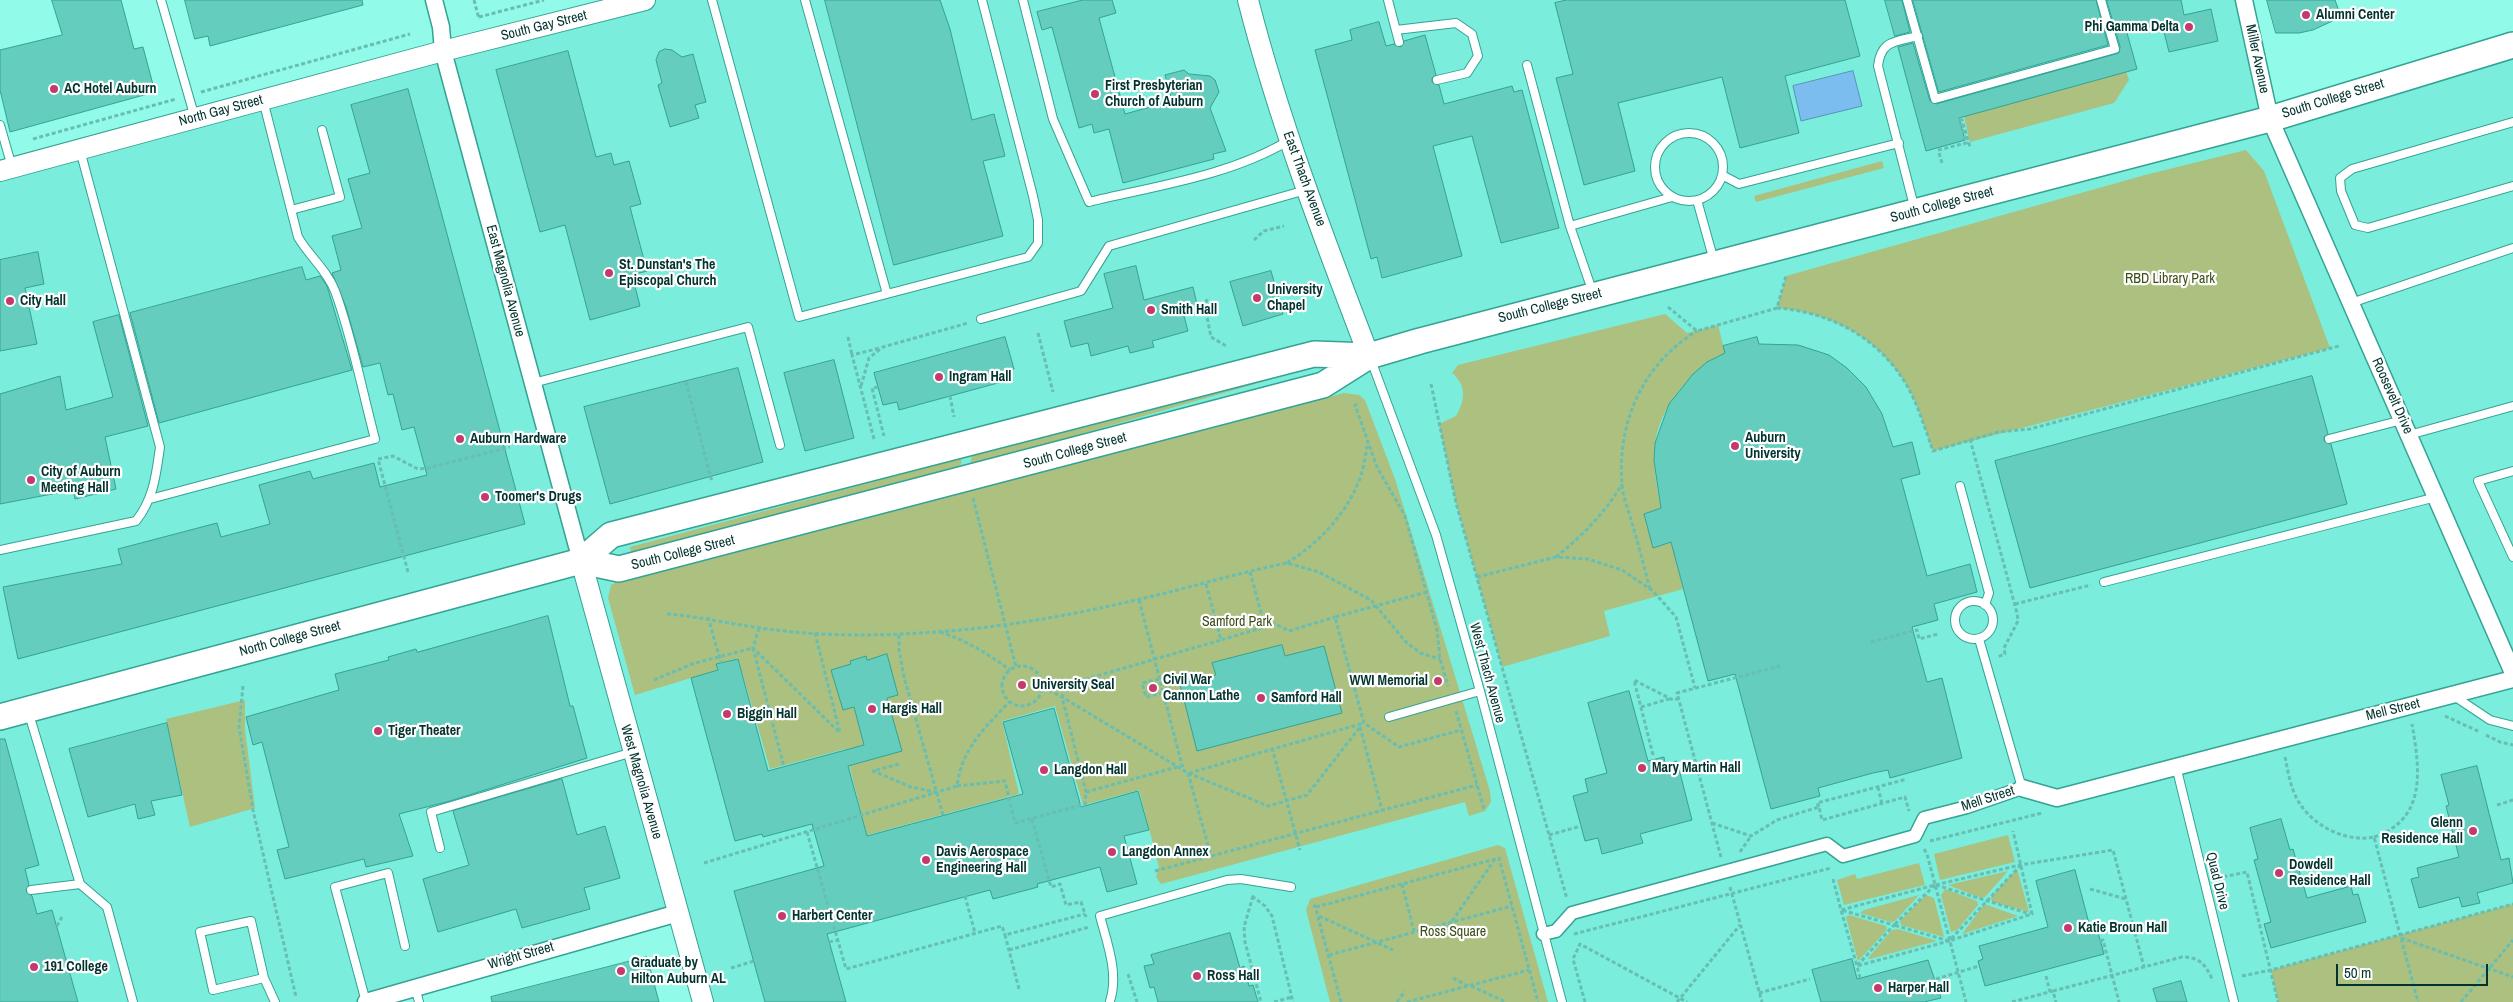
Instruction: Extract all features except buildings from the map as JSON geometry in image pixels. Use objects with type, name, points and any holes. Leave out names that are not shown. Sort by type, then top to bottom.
[{"type":"main road","name":"South College Street","points":[[581,561],[619,569],[1323,385],[1370,356],[1480,324],[1916,212],[2270,118],[2513,45]]},
{"type":"main road","name":"South College Street","points":[[581,561],[611,536],[620,533],[1314,354],[1370,356]]},
{"type":"main road","name":"North College Street","points":[[0,717],[581,561]]},
{"type":"street","name":"East Magnolia Avenue","points":[[434,0],[441,28],[443,51],[581,561]]},
{"type":"street","name":"South Gay Street","points":[[443,51],[616,4],[645,0]]},
{"type":"street","name":"East Thach Avenue","points":[[1248,0],[1266,70],[1308,190],[1370,356]]},
{"type":"street","name":"Miller Avenue","points":[[2244,0],[2270,118]]},
{"type":"street","name":"North Gay Street","points":[[6,169],[443,51]]},
{"type":"street","name":"Roosevelt Drive","points":[[2270,118],[2513,673]]},
{"type":"street","name":"West Magnolia Avenue","points":[[581,561],[702,1002]]},
{"type":"street","name":"Mell Street","points":[[1915,836],[1924,818],[1967,807],[2022,788],[2057,798],[2513,679]]},
{"type":"street","points":[[1550,933],[1572,913],[1725,870],[1827,844],[1843,856],[1915,836]]},
{"type":"street","name":"Wright Street","points":[[366,1002],[417,994],[678,912]]},
{"type":"lane","points":[[161,0],[194,118]]},
{"type":"lane","points":[[712,0],[799,317],[1028,257],[1038,243],[1038,220],[1035,204],[982,0]]},
{"type":"lane","points":[[805,0],[887,294]]},
{"type":"lane","points":[[1023,0],[1053,120],[1089,202],[1226,169],[1264,155],[1290,140]]},
{"type":"lane","points":[[1388,0],[1399,42]]},
{"type":"lane","points":[[1907,0],[1935,99],[2115,49],[2101,0]]},
{"type":"lane","points":[[1396,30],[1456,24],[1472,34],[1478,56],[1467,73],[1437,80]]},
{"type":"lane","points":[[1916,212],[1878,66],[1879,52],[1886,45],[1918,36]]},
{"type":"lane","points":[[1527,65],[1570,226],[1594,295]]},
{"type":"lane","points":[[150,499],[375,438],[334,289],[318,262],[307,253],[298,238],[263,100]]},
{"type":"lane","points":[[2513,122],[2352,168],[2340,178],[2341,191],[2355,225],[2368,228],[2513,186]]},
{"type":"lane","points":[[0,125],[6,147],[6,169]]},
{"type":"lane","points":[[292,210],[340,197],[322,130]]},
{"type":"lane","points":[[1681,133],[1695,133],[1708,138],[1717,148],[1722,161],[1722,175],[1717,186],[1708,195],[1697,200],[1684,201],[1672,197],[1662,188],[1656,176],[1654,162],[1659,149],[1668,139],[1681,133]]},
{"type":"lane","points":[[1722,175],[1739,184],[1899,143]]},
{"type":"lane","points":[[0,550],[136,521],[147,507],[153,492],[160,447],[80,149]]},
{"type":"lane","points":[[981,319],[1081,292],[1108,246],[1308,190]]},
{"type":"lane","points":[[1570,226],[1672,197]]},
{"type":"lane","points":[[1697,200],[1715,264]]},
{"type":"lane","points":[[2350,303],[2513,248]]},
{"type":"lane","points":[[533,383],[748,327],[780,444]]},
{"type":"lane","name":"West Thach Avenue","points":[[1370,356],[1436,535],[1513,817],[1550,933],[1562,1002]]},
{"type":"lane","points":[[2409,435],[2513,406]]},
{"type":"lane","points":[[2329,439],[2402,420]]},
{"type":"lane","points":[[2513,471],[2478,481],[2513,557]]},
{"type":"lane","points":[[1960,486],[1989,593],[1985,605]]},
{"type":"lane","points":[[2104,582],[2436,498]]},
{"type":"lane","points":[[1974,602],[1985,605],[1992,615],[1992,626],[1985,636],[1979,639],[1967,638],[1962,634],[1956,623],[1958,611],[1968,603],[1974,602]]},
{"type":"lane","points":[[1979,639],[2022,788]]},
{"type":"lane","points":[[1389,718],[1480,691]]},
{"type":"lane","points":[[2453,694],[2490,720],[2502,725],[2513,726]]},
{"type":"lane","points":[[28,709],[80,884],[107,907],[133,1002]]},
{"type":"lane","points":[[440,848],[431,812],[633,752]]},
{"type":"lane","name":"Quad Drive","points":[[2176,766],[2234,1002]]},
{"type":"lane","points":[[366,1002],[335,887],[388,873],[405,946]]},
{"type":"lane","points":[[1110,1001],[1113,990],[1113,963],[1100,916],[1226,880],[1241,879],[1291,888]]},
{"type":"lane","points":[[30,890],[80,884]]},
{"type":"lane","points":[[264,978],[213,990],[200,932],[251,921],[264,978],[274,1002]]},
{"type":"path","points":[[474,0],[479,19],[544,0]]},
{"type":"path","points":[[6,147],[401,39],[410,34]]},
{"type":"path","points":[[1942,163],[1939,152],[1966,142],[1960,120],[1962,120],[1970,147]]},
{"type":"path","points":[[1254,240],[1264,231],[1284,226]]},
{"type":"path","points":[[1777,308],[1786,276]]},
{"type":"path","points":[[1206,299],[1205,307],[1211,337],[1228,346]]},
{"type":"path","points":[[1668,307],[1697,331]]},
{"type":"path","points":[[1650,590],[1622,484],[1625,430],[1642,386],[1654,368],[1670,351],[1697,331],[1777,308],[1802,310],[1825,316],[1850,328],[1882,353],[1906,384],[1933,451],[1998,432],[2030,429],[2339,346]]},
{"type":"path","points":[[852,355],[981,319]]},
{"type":"path","points":[[1038,333],[1053,392]]},
{"type":"path","points":[[848,337],[874,438]]},
{"type":"path","points":[[861,386],[869,358],[883,347]]},
{"type":"path","points":[[686,382],[712,482]]},
{"type":"path","points":[[1431,384],[1456,503],[1568,902]]},
{"type":"path","points":[[878,387],[872,388],[884,436]]},
{"type":"path","points":[[950,396],[954,417]]},
{"type":"path","points":[[1357,404],[1355,405],[1377,467],[1405,516],[1440,643],[1440,659],[1484,808]]},
{"type":"path","points":[[1970,440],[2018,621],[2005,643],[2006,654],[1985,660]]},
{"type":"path","points":[[667,614],[708,618],[759,628],[899,635],[1006,625],[1138,600],[1206,584],[1286,563],[1314,543],[1347,506],[1359,483],[1369,441]]},
{"type":"path","points":[[408,572],[378,459],[393,456],[418,469],[510,447]]},
{"type":"path","points":[[1556,557],[1592,524],[1612,501],[1622,484]]},
{"type":"path","points":[[976,507],[1016,667]]},
{"type":"path","points":[[1477,577],[1556,557],[1588,560],[1622,570],[1650,590],[1676,617],[1696,688]]},
{"type":"path","points":[[1286,563],[1319,572],[1371,600],[1406,642],[1420,653],[1440,659]]},
{"type":"path","points":[[1250,572],[1266,627]]},
{"type":"path","points":[[2015,604],[2104,582]]},
{"type":"path","points":[[1206,584],[1221,640]]},
{"type":"path","points":[[704,863],[957,786],[1004,781],[1015,823],[1085,804],[1086,792],[1062,697],[1069,684],[1275,624],[1289,631],[1427,592]]},
{"type":"path","points":[[1138,600],[1183,770]]},
{"type":"path","points":[[1335,617],[1364,723],[1399,747],[1461,730]]},
{"type":"path","points":[[708,618],[721,663]]},
{"type":"path","points":[[759,628],[753,648],[784,767]]},
{"type":"path","points":[[1871,642],[1916,630],[1919,639],[1938,634]]},
{"type":"path","points":[[753,648],[840,733],[815,632]]},
{"type":"path","points":[[937,632],[956,637],[986,653],[1010,670]]},
{"type":"path","points":[[899,635],[898,650],[904,677],[943,815]]},
{"type":"path","points":[[654,680],[692,664],[753,648]]},
{"type":"path","points":[[1027,666],[1039,674],[1043,687],[1041,694],[1033,704],[1021,707],[1009,702],[1002,691],[1002,684],[1010,670],[1016,667],[1027,666]]},
{"type":"path","points":[[1762,1002],[1677,693],[1780,666]]},
{"type":"path","points":[[1159,679],[1142,684],[1146,697],[1163,693]]},
{"type":"path","points":[[1653,755],[1634,680],[1670,699]]},
{"type":"path","points":[[243,686],[239,727],[253,810],[296,997]]},
{"type":"path","points":[[1043,687],[1188,773],[1268,806],[1307,795],[1359,726]]},
{"type":"path","points":[[1640,707],[1670,699],[1678,699]]},
{"type":"path","points":[[957,786],[959,773],[967,750],[1009,702]]},
{"type":"path","points":[[1188,773],[1272,748],[1359,726],[1364,723]]},
{"type":"path","points":[[2285,757],[2297,799],[2310,815],[2340,835],[2356,839],[2374,837],[2396,827],[2403,821],[2412,807],[2418,772],[2412,724]]},
{"type":"path","points":[[1359,726],[1382,810]]},
{"type":"path","points":[[1272,748],[1300,850]]},
{"type":"path","points":[[899,764],[873,771],[911,787],[936,792]]},
{"type":"path","points":[[1086,792],[1177,766]]},
{"type":"path","points":[[1188,773],[1211,856]]},
{"type":"path","points":[[1907,779],[1817,803],[1822,820],[1905,797],[1909,812]]},
{"type":"path","points":[[1156,871],[1477,785]]},
{"type":"path","points":[[1878,787],[1882,804]]},
{"type":"path","points":[[1915,836],[1930,842],[2020,820],[2045,813],[2057,798]]},
{"type":"path","points":[[2497,805],[2513,800]]},
{"type":"path","points":[[1712,822],[1751,836],[1778,820],[1818,807]]},
{"type":"path","points":[[1009,950],[1089,928],[1081,902],[1066,905],[1060,884],[1051,887],[1032,818]]},
{"type":"path","points":[[1549,836],[1581,826]]},
{"type":"path","points":[[807,831],[846,969],[1002,926],[1019,989]]},
{"type":"path","points":[[2013,831],[2032,914]]},
{"type":"path","points":[[2374,837],[2418,1002]]},
{"type":"path","points":[[1841,910],[1935,884],[2020,865],[2113,850],[2144,966]]},
{"type":"path","points":[[1927,854],[1966,1002]]},
{"type":"path","points":[[1550,933],[1578,935],[1836,866],[1843,856]]},
{"type":"path","points":[[1341,1002],[1314,906],[1499,858],[1538,1002]]},
{"type":"path","points":[[1441,937],[1495,859]]},
{"type":"path","points":[[1949,941],[2020,865]]},
{"type":"path","points":[[2217,878],[2247,872],[2278,1002]]},
{"type":"path","points":[[1833,879],[1860,978]]},
{"type":"path","points":[[1402,884],[1414,931]]},
{"type":"path","points":[[1935,884],[2032,914]]},
{"type":"path","points":[[1856,966],[1935,884]]},
{"type":"path","points":[[2090,889],[2126,899]]},
{"type":"path","points":[[1246,894],[1253,896],[1273,916],[1294,1002]]},
{"type":"path","points":[[965,896],[975,933]]},
{"type":"path","points":[[1253,896],[1244,927],[1244,942],[1261,1002]]},
{"type":"path","points":[[2242,976],[2400,936],[2513,904]]},
{"type":"path","points":[[1329,955],[1512,906]]},
{"type":"path","points":[[1841,910],[1949,941]]},
{"type":"path","points":[[1005,935],[1085,914]]},
{"type":"path","points":[[1856,966],[1949,941],[2032,914]]},
{"type":"path","points":[[1318,915],[1393,950]]},
{"type":"path","points":[[57,926],[62,917]]},
{"type":"path","points":[[1677,1002],[1740,925]]},
{"type":"path","points":[[2400,936],[2513,977]]},
{"type":"path","points":[[829,942],[838,940]]},
{"type":"path","points":[[2100,941],[2104,940],[2119,1002]]},
{"type":"path","points":[[2461,1002],[2513,940]]},
{"type":"path","points":[[1585,1002],[1573,959],[1580,944],[1686,1002]]},
{"type":"path","points":[[2012,1002],[2182,957],[2194,957],[2206,966],[2214,983]]},
{"type":"path","points":[[731,968],[754,962]]},
{"type":"path","points":[[1936,979],[1979,966]]},
{"type":"path","points":[[1126,967],[1136,1002]]},
{"type":"path","points":[[1407,1002],[1530,970]]},
{"type":"path","points":[[2046,976],[2056,1002]]},
{"type":"path","points":[[1454,978],[1506,1002]]},
{"type":"path","points":[[1759,993],[1810,979]]},
{"type":"path","points":[[1397,1002],[1405,991]]},
{"type":"path","points":[[1432,996],[1433,1002]]},
{"type":"path","points":[[1274,1002],[1292,997]]},
{"type":"shaded area","points":[[645,0],[2244,0],[2270,118],[2513,48],[2513,1002],[703,1002],[678,913],[366,1002],[0,1002],[0,171]]},
{"type":"shaded area","points":[[1853,71],[1862,106],[1801,121],[1793,86]]},
{"type":"green space","points":[[2126,71],[2129,80],[2114,103],[1970,142],[1964,116]]},
{"type":"green space","name":"RBD Library Park","points":[[2246,150],[2264,171],[2330,348],[1933,451],[1921,417],[1906,384],[1895,367],[1867,340],[1834,321],[1797,310],[1777,308],[1786,276],[2145,175]]},
{"type":"green space","points":[[1882,161],[1884,168],[1756,202],[1754,196]]},
{"type":"green space","points":[[1665,314],[1687,333],[1718,325],[1725,353],[1710,362],[1684,384],[1665,412],[1655,444],[1654,467],[1661,508],[1644,514],[1653,547],[1671,542],[1683,589],[1604,611],[1610,636],[1502,667],[1456,503],[1439,424],[1456,416],[1463,399],[1460,383],[1452,373],[1458,365]]},
{"type":"green space","points":[[1299,367],[1300,371],[970,466],[972,455]]},
{"type":"green space","name":"Samford Park","points":[[1344,393],[1359,395],[1365,400],[1395,479],[1490,791],[1491,802],[1485,811],[1469,816],[1465,802],[1161,884],[1156,877],[1159,867],[1139,790],[1083,805],[1055,706],[1002,721],[1019,794],[867,835],[845,749],[770,769],[738,658],[716,664],[717,670],[635,695],[608,598],[611,585],[619,580],[1038,469],[1170,439]]},
{"type":"green space","points":[[962,458],[960,468],[632,555],[630,547]]},
{"type":"green space","points":[[245,700],[245,729],[255,808],[190,827],[166,719]]},
{"type":"green space","points":[[2008,835],[2015,862],[1940,880],[1934,854]]},
{"type":"green space","name":"Ross Square","points":[[1498,845],[1505,848],[1548,1002],[1330,1002],[1306,910],[1310,899]]},
{"type":"green space","points":[[1919,863],[1925,885],[1844,905],[1837,880],[1855,874],[1857,879]]},
{"type":"green space","points":[[2017,869],[2029,912],[1992,902],[1991,897]]},
{"type":"green space","points":[[2008,871],[1985,897],[1981,898],[1948,885]]},
{"type":"green space","points":[[1945,889],[1977,901],[1978,905],[1957,930],[1951,932],[1941,895]]},
{"type":"green space","points":[[1919,895],[1895,921],[1891,922],[1860,913],[1864,910]]},
{"type":"green space","points":[[1926,895],[1934,898],[1944,937],[1901,925],[1900,921]]},
{"type":"green space","points":[[2513,904],[2513,1002],[2278,1002],[2271,970]]},
{"type":"green space","points":[[1987,905],[2018,916],[1962,934],[1983,906]]},
{"type":"green space","points":[[1849,915],[1886,926],[1887,930],[1858,961],[1846,917]]},
{"type":"green space","points":[[1898,929],[1937,941],[1868,958],[1892,930]]},
{"type":"place","name":"Alumni Center","points":[[2306,15]]},
{"type":"place","name":"Phi Gamma Delta","points":[[2189,27]]},
{"type":"place","name":"AC Hotel Auburn","points":[[54,89]]},
{"type":"place","name":"First Presbyterian Church of Auburn","points":[[1095,94]]},
{"type":"place","name":"St. Dunstan's The Episcopal Church","points":[[609,273]]},
{"type":"place","name":"University Chapel","points":[[1257,298]]},
{"type":"place","name":"City Hall","points":[[10,301]]},
{"type":"place","name":"Smith Hall","points":[[1151,310]]},
{"type":"place","name":"Ingram Hall","points":[[939,377]]},
{"type":"place","name":"Auburn Hardware","points":[[460,439]]},
{"type":"place","name":"Auburn University","points":[[1735,446]]},
{"type":"place","name":"City of Auburn Meeting Hall","points":[[31,480]]},
{"type":"place","name":"Toomer's Drugs","points":[[485,497]]},
{"type":"place","name":"WWI Memorial","points":[[1438,681]]},
{"type":"place","name":"University Seal","points":[[1022,685]]},
{"type":"place","name":"Civil War Cannon Lathe","points":[[1153,688]]},
{"type":"place","name":"Samford Hall","points":[[1261,698]]},
{"type":"place","name":"Hargis Hall","points":[[872,709]]},
{"type":"place","name":"Biggin Hall","points":[[727,714]]},
{"type":"place","name":"Tiger Theater","points":[[378,731]]},
{"type":"place","name":"Mary Martin Hall","points":[[1642,768]]},
{"type":"place","name":"Langdon Hall","points":[[1044,770]]},
{"type":"place","name":"Glenn Residence Hall","points":[[2473,831]]},
{"type":"place","name":"Langdon Annex","points":[[1112,852]]},
{"type":"place","name":"Davis Aerospace Engineering Hall","points":[[926,860]]},
{"type":"place","name":"Dowdell Residence Hall","points":[[2279,873]]},
{"type":"place","name":"Harbert Center","points":[[782,916]]},
{"type":"place","name":"Katie Broun Hall","points":[[2068,928]]},
{"type":"place","name":"191 College","points":[[34,967]]},
{"type":"place","name":"Graduate by Hilton Auburn AL","points":[[621,971]]},
{"type":"place","name":"Ross Hall","points":[[1197,976]]},
{"type":"place","name":"Harper Hall","points":[[1878,988]]}]
